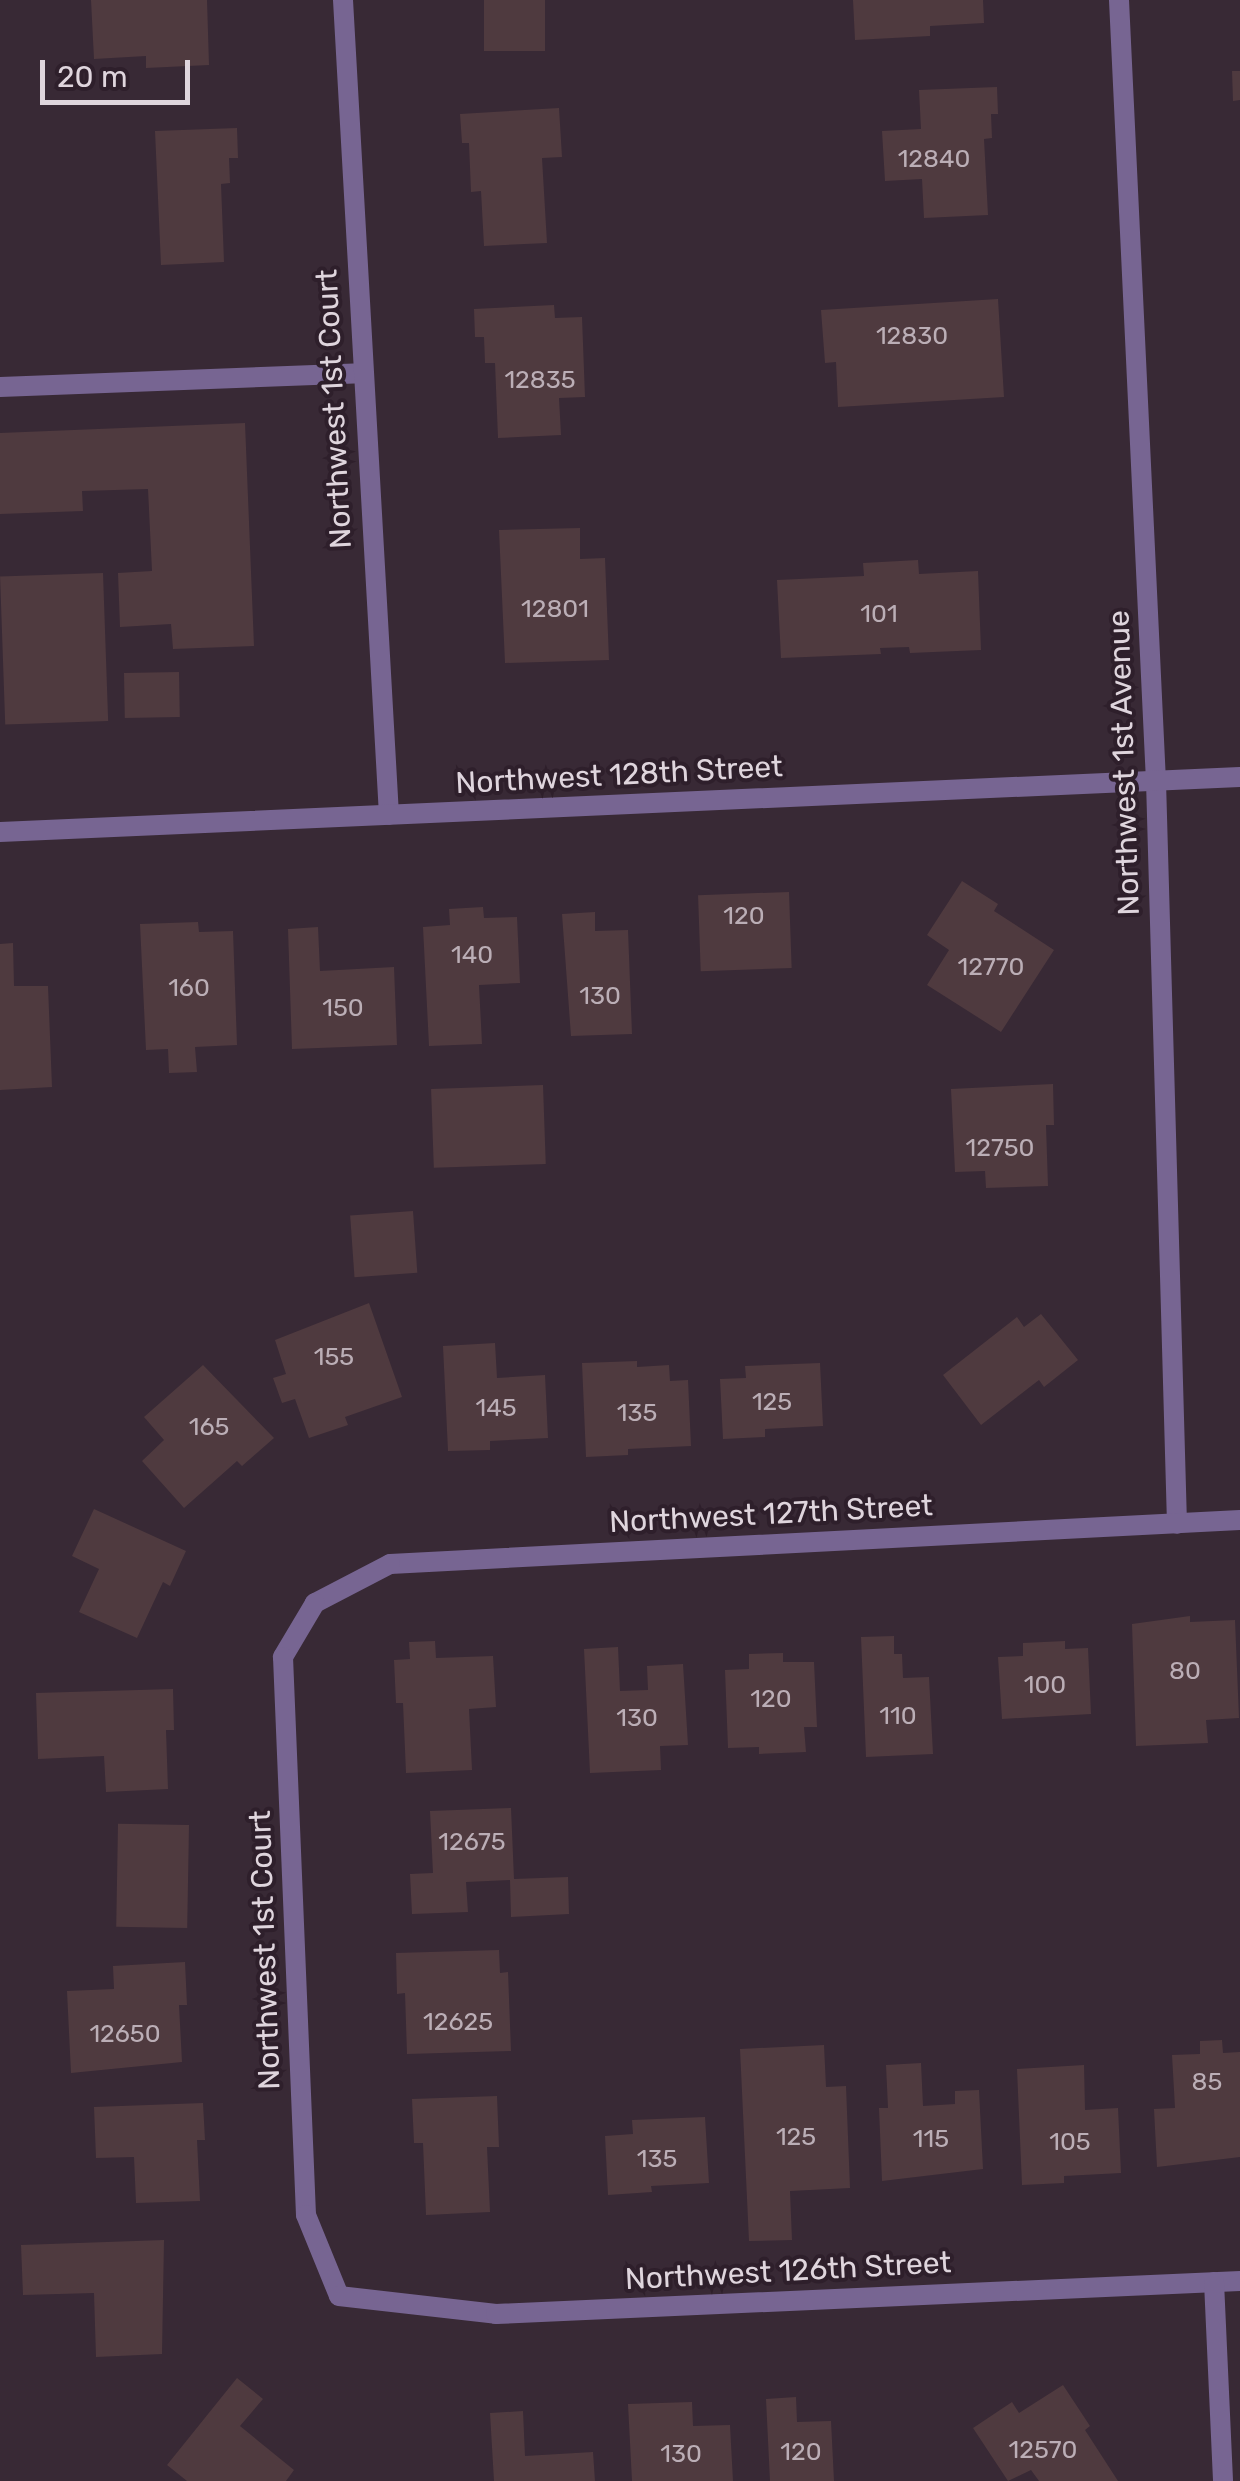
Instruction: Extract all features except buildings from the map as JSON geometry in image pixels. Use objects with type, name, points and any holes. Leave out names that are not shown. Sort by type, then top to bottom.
[{"type":"street","name":"Northwest 1st Court","points":[[344,0],[361,373],[389,815]]},
{"type":"street","name":"Northwest 1st Avenue","points":[[1119,0],[1156,781],[1177,1524]]},
{"type":"street","points":[[0,388],[361,373]]},
{"type":"street","name":"Northwest 128th Street","points":[[0,832],[1240,776]]},
{"type":"street","name":"Northwest 127th Street","points":[[314,1604],[390,1564],[1240,1520]]},
{"type":"street","name":"Northwest 1st Court","points":[[314,1604],[283,1656],[306,2216],[339,2296]]},
{"type":"street","name":"Northwest 126th Street","points":[[339,2296],[496,2314],[1240,2281]]},
{"type":"street","points":[[1214,2282],[1224,2481]]}]
